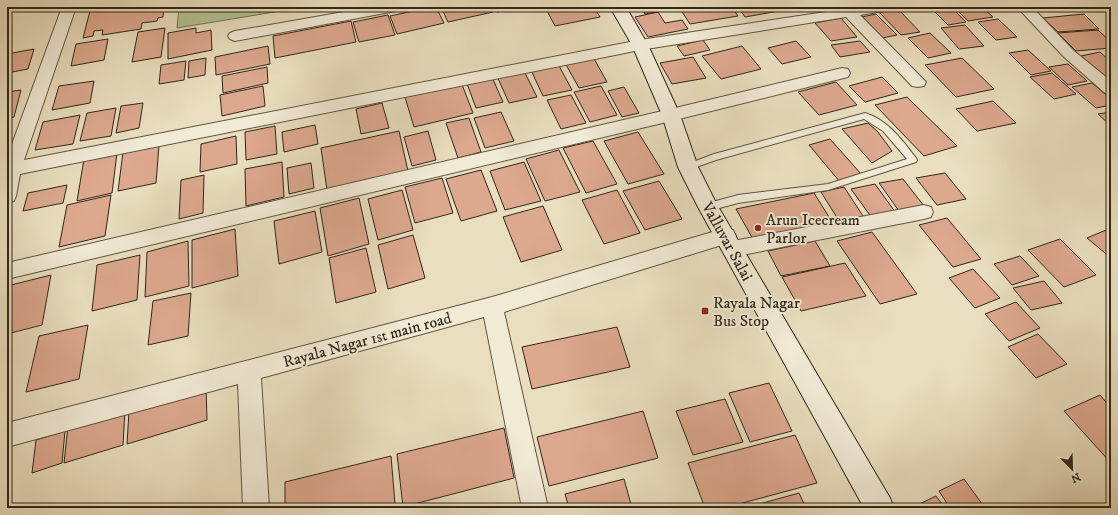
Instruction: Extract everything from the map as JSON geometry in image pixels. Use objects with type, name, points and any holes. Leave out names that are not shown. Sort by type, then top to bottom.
[{"type":"main road","name":"Valluvar Salai","points":[[618,7],[640,45],[671,115],[688,167],[708,206],[880,508]]},
{"type":"street","points":[[7,196],[10,169],[69,7]]},
{"type":"street","points":[[235,36],[396,7]]},
{"type":"street","points":[[10,169],[640,45],[847,10],[884,7]]},
{"type":"street","points":[[1024,7],[1069,54],[1111,89]]},
{"type":"street","points":[[847,10],[918,82]]},
{"type":"street","points":[[7,271],[671,115],[842,73]]},
{"type":"street","name":"Rayala Nagar 1st main road","points":[[7,435],[729,243],[924,212]]},
{"type":"street","points":[[492,306],[535,508]]},
{"type":"street","points":[[249,371],[256,508]]},
{"type":"lane","points":[[688,167],[714,157],[865,116],[874,119],[886,128],[913,160],[828,187],[738,198],[708,206]]},
{"type":"green space","points":[[179,7],[305,7],[177,28]]},
{"type":"building","points":[[118,7],[119,9],[133,7],[164,7],[163,17],[158,18],[157,21],[142,23],[141,29],[102,35],[103,30],[94,31],[93,36],[83,38],[90,11]]},
{"type":"building","points":[[259,7],[284,7],[259,12]]},
{"type":"building","points":[[436,7],[444,23],[397,34],[390,16]]},
{"type":"building","points":[[441,7],[490,7],[493,12],[448,22]]},
{"type":"building","points":[[494,7],[522,7],[497,12]]},
{"type":"building","points":[[545,7],[594,7],[600,17],[555,26]]},
{"type":"building","points":[[641,7],[676,7],[677,8],[645,14]]},
{"type":"building","points":[[679,7],[732,7],[738,16],[690,24]]},
{"type":"building","points":[[738,7],[795,7],[796,8],[745,17]]},
{"type":"building","points":[[930,7],[951,7],[966,22],[948,25]]},
{"type":"building","points":[[954,7],[982,7],[993,17],[968,21]]},
{"type":"building","points":[[898,9],[920,32],[901,35],[879,12]]},
{"type":"building","points":[[658,12],[665,23],[682,20],[688,29],[648,37],[635,17]]},
{"type":"building","points":[[876,14],[897,35],[877,39],[857,18]]},
{"type":"building","points":[[1084,14],[1099,29],[1058,32],[1043,18]]},
{"type":"building","points":[[388,15],[395,35],[359,42],[353,22]]},
{"type":"building","points":[[841,18],[857,37],[831,41],[815,23]]},
{"type":"building","points":[[998,19],[1017,37],[996,40],[978,22]]},
{"type":"building","points":[[351,21],[356,42],[275,58],[273,36]]},
{"type":"building","points":[[965,25],[984,46],[959,49],[941,28]]},
{"type":"building","points":[[165,28],[161,57],[132,62],[138,32]]},
{"type":"building","points":[[196,28],[196,33],[211,30],[212,50],[168,59],[168,33]]},
{"type":"building","points":[[1098,30],[1111,42],[1111,48],[1076,51],[1058,33]]},
{"type":"building","points":[[930,33],[951,53],[928,58],[908,38]]},
{"type":"building","points":[[108,39],[104,60],[71,66],[76,44]]},
{"type":"building","points":[[703,40],[710,50],[684,56],[677,46]]},
{"type":"building","points":[[796,41],[811,57],[782,64],[768,48]]},
{"type":"building","points":[[860,41],[870,52],[840,57],[831,45]]},
{"type":"building","points":[[268,46],[270,64],[216,75],[215,57]]},
{"type":"building","points":[[742,46],[761,69],[721,79],[702,56]]},
{"type":"building","points":[[34,49],[28,69],[7,73],[7,54]]},
{"type":"building","points":[[1028,50],[1051,71],[1031,75],[1009,53]]},
{"type":"building","points":[[1100,52],[1111,62],[1111,81],[1081,56]]},
{"type":"building","points":[[592,55],[607,82],[579,88],[564,61]]},
{"type":"building","points":[[693,57],[706,78],[672,84],[660,63]]},
{"type":"building","points":[[206,58],[205,75],[188,78],[189,61]]},
{"type":"building","points":[[962,58],[994,89],[956,97],[925,65]]},
{"type":"building","points":[[186,61],[184,80],[159,84],[161,65]]},
{"type":"building","points":[[557,62],[572,90],[543,96],[530,68]]},
{"type":"building","points":[[1068,64],[1087,81],[1068,85],[1049,67]]},
{"type":"building","points":[[267,67],[268,83],[223,93],[222,76]]},
{"type":"building","points":[[524,71],[537,97],[509,103],[497,76]]},
{"type":"building","points":[[1052,73],[1076,94],[1054,99],[1030,77]]},
{"type":"building","points":[[491,75],[503,102],[476,108],[466,81]]},
{"type":"building","points":[[882,77],[898,93],[865,102],[849,86]]},
{"type":"building","points":[[94,81],[90,103],[52,110],[59,86]]},
{"type":"building","points":[[461,82],[473,113],[414,127],[404,94]]},
{"type":"building","points":[[836,82],[857,105],[819,115],[798,92]]},
{"type":"building","points":[[1092,83],[1111,99],[1111,105],[1096,108],[1072,87]]},
{"type":"building","points":[[263,86],[265,106],[222,116],[220,95]]},
{"type":"building","points":[[601,86],[617,115],[590,122],[574,92]]},
{"type":"building","points":[[624,87],[639,113],[622,117],[608,91]]},
{"type":"building","points":[[21,90],[14,117],[7,119],[7,92]]},
{"type":"building","points":[[571,95],[586,123],[561,129],[547,100]]},
{"type":"building","points":[[907,97],[957,146],[924,156],[875,105]]},
{"type":"building","points":[[993,101],[1016,123],[977,131],[956,109]]},
{"type":"building","points":[[143,103],[139,128],[116,133],[121,106]]},
{"type":"building","points":[[382,103],[389,128],[361,134],[356,109]]},
{"type":"building","points":[[116,108],[111,136],[80,141],[87,113]]},
{"type":"building","points":[[501,112],[514,141],[485,148],[474,118]]},
{"type":"building","points":[[1111,112],[1111,126],[1098,114]]},
{"type":"building","points":[[80,115],[73,144],[35,150],[43,122]]},
{"type":"building","points":[[469,118],[481,152],[458,158],[446,123]]},
{"type":"building","points":[[868,123],[878,132],[892,151],[872,163],[842,129]]},
{"type":"building","points":[[315,125],[318,144],[284,152],[282,132]]},
{"type":"building","points":[[275,126],[277,154],[246,160],[245,132]]},
{"type":"building","points":[[399,131],[408,171],[327,190],[321,148]]},
{"type":"building","points":[[428,131],[436,160],[412,166],[404,137]]},
{"type":"building","points":[[638,132],[664,174],[628,184],[604,141]]},
{"type":"building","points":[[236,136],[237,164],[200,172],[201,144]]},
{"type":"building","points":[[830,139],[862,175],[840,182],[809,145]]},
{"type":"building","points":[[593,141],[617,184],[586,193],[563,148]]},
{"type":"building","points":[[159,145],[156,183],[118,191],[123,152]]},
{"type":"building","points":[[559,150],[580,192],[545,201],[526,159]]},
{"type":"building","points":[[117,153],[112,193],[77,201],[84,159]]},
{"type":"building","points":[[282,162],[284,197],[246,206],[245,169]]},
{"type":"building","points":[[524,162],[541,201],[505,210],[490,171]]},
{"type":"building","points":[[311,163],[314,188],[289,194],[287,168]]},
{"type":"building","points":[[481,170],[497,211],[461,221],[446,179]]},
{"type":"building","points":[[945,173],[966,199],[937,205],[916,178]]},
{"type":"building","points":[[204,175],[203,213],[179,219],[181,180]]},
{"type":"building","points":[[442,178],[453,213],[415,223],[405,187]]},
{"type":"building","points":[[903,179],[924,206],[899,211],[879,183]]},
{"type":"building","points":[[659,181],[682,219],[645,230],[623,191]]},
{"type":"building","points":[[875,184],[896,213],[872,218],[851,189]]},
{"type":"building","points":[[67,185],[63,203],[23,211],[28,193]]},
{"type":"building","points":[[844,187],[865,219],[841,224],[821,192]]},
{"type":"building","points":[[402,190],[413,230],[378,240],[368,199]]},
{"type":"building","points":[[617,190],[640,233],[604,244],[582,200]]},
{"type":"building","points":[[814,193],[834,225],[754,241],[736,209]]},
{"type":"building","points":[[111,195],[105,236],[59,247],[67,205]]},
{"type":"building","points":[[359,198],[369,244],[328,256],[320,208]]},
{"type":"building","points":[[543,206],[562,250],[521,262],[503,217]]},
{"type":"building","points":[[315,211],[322,252],[279,264],[274,221]]},
{"type":"building","points":[[947,218],[981,259],[953,267],[919,225]]},
{"type":"building","points":[[1111,228],[1111,258],[1087,238]]},
{"type":"building","points":[[235,229],[238,276],[192,288],[192,240]]},
{"type":"building","points":[[872,232],[917,294],[880,304],[837,241]]},
{"type":"building","points":[[413,235],[425,278],[388,289],[378,245]]},
{"type":"building","points":[[1060,239],[1096,275],[1064,287],[1028,250]]},
{"type":"building","points":[[188,241],[189,286],[145,297],[147,252]]},
{"type":"building","points":[[815,241],[830,266],[781,276],[768,251]]},
{"type":"building","points":[[366,248],[376,292],[336,303],[329,258]]},
{"type":"building","points":[[140,255],[137,300],[92,311],[97,265]]},
{"type":"building","points":[[1020,256],[1039,276],[1012,285],[994,264]]},
{"type":"building","points":[[845,263],[866,296],[801,311],[782,277]]},
{"type":"building","points":[[973,269],[1000,298],[975,308],[949,278]]},
{"type":"building","points":[[51,275],[42,325],[7,334],[7,286]]},
{"type":"building","points":[[1044,281],[1062,303],[1031,310],[1013,288]]},
{"type":"building","points":[[191,293],[188,336],[148,345],[153,301]]},
{"type":"building","points":[[1016,302],[1040,328],[1009,341],[985,314]]},
{"type":"building","points":[[88,325],[79,379],[26,392],[39,336]]},
{"type":"building","points":[[617,327],[630,367],[532,389],[522,347]]},
{"type":"building","points":[[1038,334],[1067,364],[1036,378],[1008,347]]},
{"type":"building","points":[[769,383],[792,431],[750,442],[729,393]]},
{"type":"building","points":[[206,388],[207,420],[127,444],[129,411]]},
{"type":"building","points":[[1100,395],[1111,408],[1111,463],[1064,411]]},
{"type":"building","points":[[725,399],[743,442],[693,455],[676,411]]},
{"type":"building","points":[[125,410],[123,445],[64,463],[68,426]]},
{"type":"building","points":[[643,411],[658,458],[549,486],[537,437]]},
{"type":"building","points":[[504,428],[514,478],[403,507],[397,454]]},
{"type":"building","points":[[65,431],[62,463],[32,473],[36,440]]},
{"type":"building","points":[[795,435],[817,483],[724,508],[705,508],[688,463]]},
{"type":"building","points":[[391,456],[395,504],[380,508],[285,508],[285,482]]},
{"type":"building","points":[[624,479],[632,508],[569,508],[565,494]]},
{"type":"building","points":[[964,479],[985,508],[950,508],[939,491]]},
{"type":"building","points":[[799,493],[806,508],[745,508]]},
{"type":"building","points":[[936,496],[945,508],[911,508]]},
{"type":"place","name":"Arun Icecream Parlor","points":[[758,228]]},
{"type":"place","name":"Rayala Nagar Bus Stop","points":[[705,311]]}]
